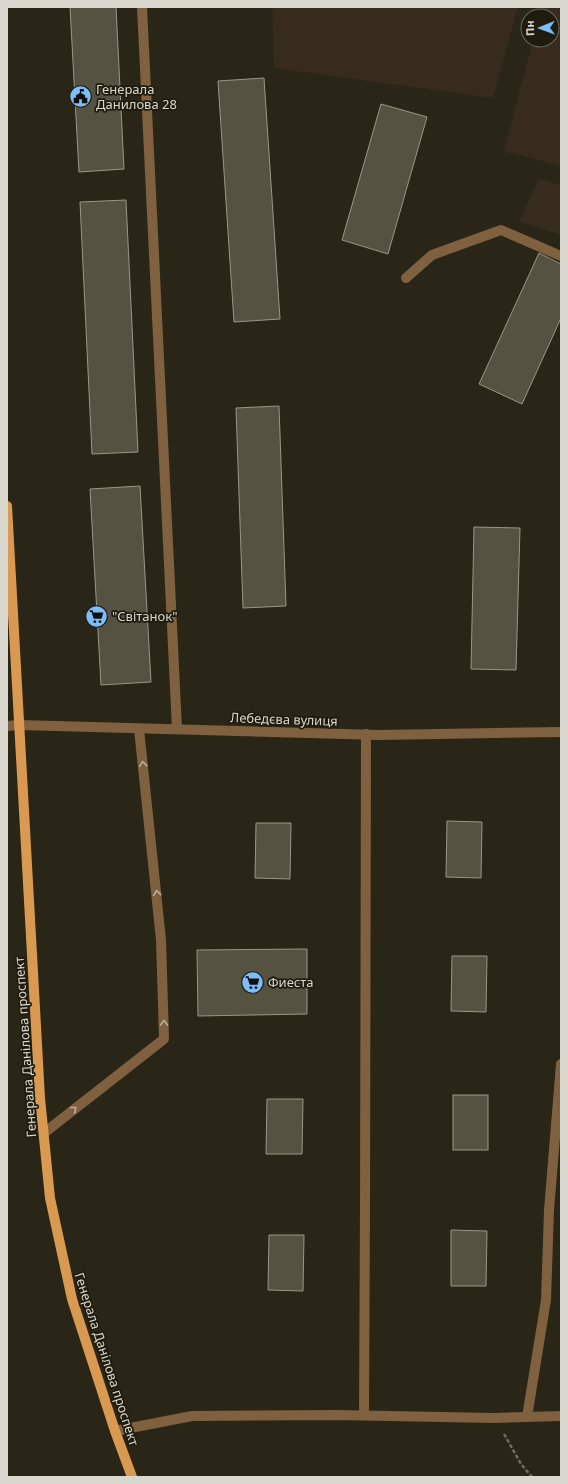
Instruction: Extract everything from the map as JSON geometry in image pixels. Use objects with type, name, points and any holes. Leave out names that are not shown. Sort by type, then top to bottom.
[{"type":"main road","name":"Генерала Данілова проспект","points":[[7,506],[40,1098],[50,1198],[72,1299],[115,1431],[132,1477]]},
{"type":"street","points":[[142,7],[177,729]]},
{"type":"street","points":[[406,278],[432,255],[501,230],[561,256]]},
{"type":"street","name":"Лебедєва вулиця","points":[[7,726],[19,725],[366,734],[561,732]]},
{"type":"street","points":[[44,1133],[164,1039],[161,940],[139,728]]},
{"type":"street","points":[[364,1415],[366,1207],[364,956],[366,734]]},
{"type":"street","points":[[527,1417],[546,1300],[549,1210],[561,1064]]},
{"type":"street","points":[[115,1431],[192,1416],[364,1415],[494,1418],[561,1416]]},
{"type":"path","points":[[494,1418],[521,1464],[532,1477]]},
{"type":"shaded area","points":[[272,7],[518,7],[493,98],[274,68]]},
{"type":"shaded area","points":[[561,7],[561,166],[504,151],[531,48],[560,48],[560,8],[541,8]]},
{"type":"shaded area","points":[[539,179],[561,185],[561,235],[519,222]]},
{"type":"building","points":[[70,7],[116,7],[124,169],[79,172]]},
{"type":"building","points":[[264,78],[280,319],[234,322],[218,81]]},
{"type":"building","points":[[381,104],[427,117],[388,254],[342,240]]},
{"type":"building","points":[[126,200],[138,452],[92,454],[80,202]]},
{"type":"building","points":[[539,253],[561,264],[561,318],[522,404],[479,384]]},
{"type":"building","points":[[279,406],[286,606],[243,608],[236,408]]},
{"type":"building","points":[[140,486],[151,682],[101,685],[90,489]]},
{"type":"building","points":[[474,527],[520,528],[516,670],[471,669]]},
{"type":"building","points":[[447,821],[482,822],[481,878],[446,877]]},
{"type":"building","points":[[256,823],[291,823],[290,879],[255,878]]},
{"type":"building","name":"Фиеста","points":[[307,949],[307,1014],[198,1016],[197,950]]},
{"type":"building","points":[[452,956],[487,956],[486,1012],[451,1011]]},
{"type":"building","points":[[453,1095],[488,1095],[488,1150],[453,1150]]},
{"type":"building","points":[[267,1099],[303,1099],[302,1154],[266,1154]]},
{"type":"building","points":[[451,1230],[487,1231],[486,1286],[451,1286]]},
{"type":"building","points":[[269,1235],[304,1235],[303,1291],[268,1290]]},
{"type":"place","name":"Генерала Данилова 28","points":[[80,96]]},
{"type":"place","name":"\"Світанок\"","points":[[96,616]]},
{"type":"place","name":"Фиеста","points":[[252,982]]}]
